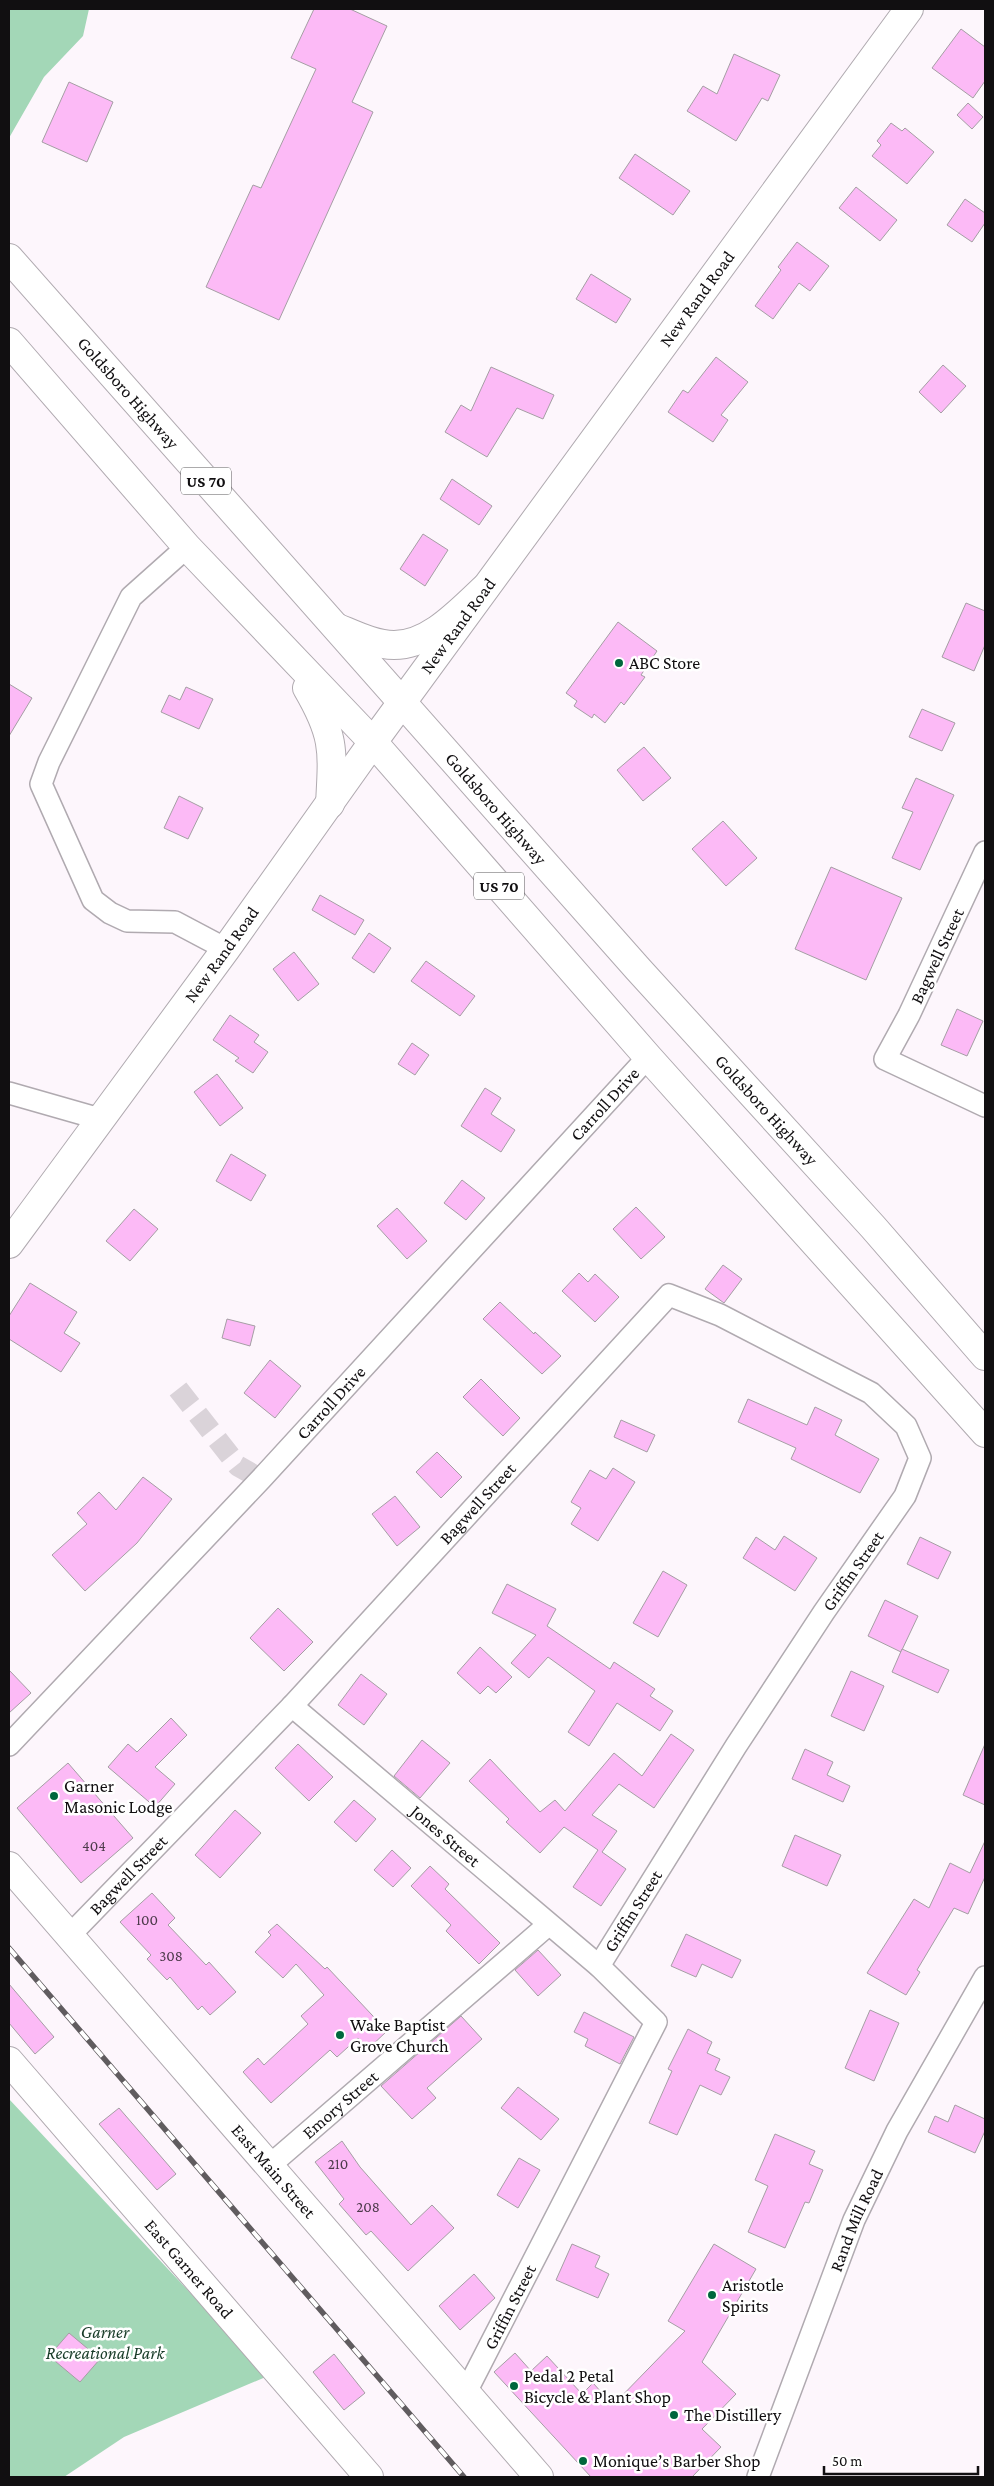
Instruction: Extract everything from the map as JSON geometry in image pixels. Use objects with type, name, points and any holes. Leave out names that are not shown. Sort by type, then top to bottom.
[{"type":"main road","name":"New Rand Road","points":[[9,1244],[226,949],[485,588],[909,9]]},
{"type":"main road","name":"Goldsboro Highway","points":[[9,258],[335,628],[985,1356]]},
{"type":"main road","name":"US 70","points":[[9,342],[187,547],[373,742],[648,1057],[985,1433]]},
{"type":"main road","points":[[335,628],[375,642],[392,645],[406,644],[430,633],[485,588]]},
{"type":"main road","points":[[285,650],[326,723],[333,756],[330,804]]},
{"type":"main road","name":"East Main Street","points":[[9,1866],[539,2477]]},
{"type":"main road","name":"East Garner Road","points":[[9,2061],[368,2477]]},
{"type":"street","points":[[187,547],[131,597],[41,784],[93,900],[110,913],[127,921],[175,922],[226,949]]},
{"type":"street","name":"Bagwell Street","points":[[985,852],[909,1016],[885,1059],[985,1106]]},
{"type":"street","name":"Carroll Drive","points":[[9,1745],[288,1450],[648,1057]]},
{"type":"street","points":[[9,1093],[100,1119]]},
{"type":"street","name":"Bagwell Street","points":[[68,1936],[292,1706],[670,1295],[720,1316],[871,1393],[906,1426],[920,1458],[918,1463]]},
{"type":"street","name":"Griffin Street","points":[[466,2392],[656,2022],[599,1966],[736,1746],[824,1612],[905,1496],[918,1463]]},
{"type":"street","name":"Jones Street","points":[[292,1706],[548,1925],[599,1966]]},
{"type":"street","name":"Emory Street","points":[[269,2166],[548,1925]]},
{"type":"street","name":"Rand Mill Road","points":[[758,2477],[854,2220],[897,2131],[985,1977]]},
{"type":"green space","points":[[9,9],[89,9],[83,36],[44,77],[9,138]]},
{"type":"green space","name":"Garner Recreational Park","points":[[9,2099],[268,2376],[124,2437],[64,2477],[9,2477]]},
{"type":"building","points":[[314,9],[350,9],[387,26],[352,102],[373,112],[279,320],[206,287],[253,185],[261,188],[316,69],[291,58]]},
{"type":"building","points":[[961,29],[985,47],[985,81],[973,98],[932,68]]},
{"type":"building","points":[[734,54],[780,75],[768,101],[762,98],[736,141],[687,111],[703,86],[717,94]]},
{"type":"building","points":[[69,82],[113,102],[87,162],[42,142]]},
{"type":"building","points":[[968,103],[983,117],[972,129],[957,115]]},
{"type":"building","points":[[891,123],[902,131],[905,128],[934,152],[907,184],[872,156],[881,145],[877,141]]},
{"type":"building","points":[[635,154],[690,191],[673,215],[619,178]]},
{"type":"building","points":[[856,187],[897,220],[880,241],[839,208]]},
{"type":"building","points":[[965,199],[985,213],[985,223],[972,242],[947,225]]},
{"type":"building","points":[[797,242],[829,266],[810,291],[799,283],[773,319],[755,306],[781,270],[778,267]]},
{"type":"building","points":[[591,274],[631,299],[616,323],[576,299]]},
{"type":"building","points":[[716,357],[748,382],[721,415],[728,420],[713,442],[668,412],[683,390],[688,393]]},
{"type":"building","points":[[943,365],[966,386],[941,413],[919,392]]},
{"type":"building","points":[[491,367],[554,395],[543,419],[517,408],[487,457],[445,432],[461,405],[471,411]]},
{"type":"building","points":[[452,479],[492,506],[479,525],[440,499]]},
{"type":"building","points":[[423,534],[448,550],[425,586],[400,569]]},
{"type":"building","points":[[966,603],[985,611],[985,645],[974,671],[942,657]]},
{"type":"building","name":"ABC Store","points":[[618,622],[657,651],[641,675],[645,677],[624,705],[621,702],[605,723],[594,714],[592,718],[574,706],[577,701],[566,693]]},
{"type":"building","points":[[9,684],[32,698],[9,736]]},
{"type":"building","points":[[186,687],[213,699],[199,729],[161,712],[169,695],[180,700]]},
{"type":"building","points":[[922,709],[955,723],[942,751],[909,737]]},
{"type":"building","points":[[644,747],[671,778],[643,801],[617,770]]},
{"type":"building","points":[[916,778],[954,795],[920,870],[892,858],[913,812],[902,808]]},
{"type":"building","points":[[179,796],[203,808],[188,839],[164,828]]},
{"type":"building","points":[[723,821],[757,858],[726,886],[692,849]]},
{"type":"building","points":[[831,867],[902,898],[866,980],[795,949]]},
{"type":"building","points":[[320,895],[364,920],[355,935],[312,910]]},
{"type":"building","points":[[369,933],[391,948],[374,973],[352,958]]},
{"type":"building","points":[[294,952],[319,984],[298,1001],[273,969]]},
{"type":"building","points":[[426,961],[475,996],[460,1016],[411,981]]},
{"type":"building","points":[[957,1009],[983,1021],[967,1056],[941,1045]]},
{"type":"building","points":[[230,1015],[259,1035],[254,1042],[268,1052],[253,1073],[235,1061],[239,1058],[213,1040]]},
{"type":"building","points":[[412,1043],[429,1055],[415,1075],[398,1064]]},
{"type":"building","points":[[217,1074],[243,1108],[220,1126],[194,1092]]},
{"type":"building","points":[[485,1088],[501,1098],[491,1114],[515,1130],[501,1152],[461,1126]]},
{"type":"building","points":[[231,1154],[266,1175],[251,1201],[216,1181]]},
{"type":"building","points":[[462,1180],[485,1198],[466,1220],[444,1203]]},
{"type":"building","points":[[636,1207],[665,1237],[641,1259],[613,1229]]},
{"type":"building","points":[[397,1208],[427,1241],[407,1259],[377,1226]]},
{"type":"building","points":[[134,1209],[158,1229],[130,1261],[106,1241]]},
{"type":"building","points":[[723,1265],[742,1279],[724,1303],[705,1289]]},
{"type":"building","points":[[579,1273],[588,1282],[595,1274],[619,1297],[595,1322],[562,1291]]},
{"type":"building","points":[[30,1283],[77,1312],[64,1333],[80,1343],[61,1372],[9,1339],[9,1316]]},
{"type":"building","points":[[500,1302],[561,1356],[542,1374],[483,1319]]},
{"type":"building","points":[[227,1319],[255,1326],[250,1346],[222,1338]]},
{"type":"building","points":[[270,1360],[301,1386],[275,1418],[244,1393]]},
{"type":"building","points":[[481,1379],[520,1418],[503,1436],[463,1397]]},
{"type":"building","points":[[748,1399],[807,1425],[815,1407],[842,1420],[835,1435],[879,1459],[860,1493],[791,1459],[796,1448],[738,1422]]},
{"type":"building","points":[[621,1420],[655,1435],[647,1452],[614,1437]]},
{"type":"building","points":[[437,1452],[462,1477],[441,1498],[416,1472]]},
{"type":"building","points":[[613,1468],[635,1482],[598,1541],[571,1524],[581,1508],[571,1502],[590,1470],[606,1479]]},
{"type":"building","points":[[143,1477],[172,1499],[137,1543],[85,1591],[52,1555],[87,1524],[77,1513],[99,1492],[116,1510]]},
{"type":"building","points":[[395,1496],[420,1527],[397,1546],[372,1514]]},
{"type":"building","points":[[784,1536],[817,1558],[795,1591],[743,1558],[756,1537],[775,1550]]},
{"type":"building","points":[[920,1537],[951,1552],[938,1579],[907,1564]]},
{"type":"building","points":[[663,1571],[687,1585],[658,1637],[633,1623]]},
{"type":"building","points":[[507,1584],[556,1609],[547,1626],[610,1669],[614,1662],[655,1689],[650,1696],[673,1711],[660,1731],[617,1703],[589,1746],[568,1732],[595,1691],[548,1657],[529,1678],[511,1663],[536,1635],[492,1613]]},
{"type":"building","points":[[885,1600],[918,1616],[901,1652],[868,1636]]},
{"type":"building","points":[[278,1608],[313,1642],[284,1671],[250,1638]]},
{"type":"building","points":[[480,1647],[512,1677],[496,1693],[488,1686],[480,1694],[457,1673]]},
{"type":"building","points":[[902,1649],[949,1670],[938,1693],[892,1672]]},
{"type":"building","points":[[9,1670],[31,1693],[9,1713]]},
{"type":"building","points":[[851,1671],[884,1686],[864,1731],[831,1716]]},
{"type":"building","points":[[361,1674],[387,1694],[364,1725],[338,1705]]},
{"type":"building","points":[[171,1718],[187,1735],[155,1767],[175,1784],[155,1807],[108,1767],[128,1744],[137,1752]]},
{"type":"building","points":[[671,1734],[694,1750],[654,1808],[619,1784],[592,1815],[617,1831],[602,1852],[626,1869],[601,1906],[573,1887],[598,1850],[564,1827],[540,1853],[506,1822],[509,1819],[469,1781],[490,1759],[540,1812],[555,1800],[565,1811],[614,1753],[642,1776]]},
{"type":"building","points":[[422,1740],[450,1763],[420,1798],[394,1776]]},
{"type":"building","points":[[298,1744],[333,1777],[309,1801],[275,1768]]},
{"type":"building","points":[[985,1744],[985,1805],[963,1795]]},
{"type":"building","points":[[805,1749],[833,1762],[827,1775],[850,1786],[843,1802],[792,1779]]},
{"type":"building","points":[[68,1763],[133,1838],[81,1883],[17,1808]]},
{"type":"building","points":[[354,1800],[376,1819],[356,1842],[334,1822]]},
{"type":"building","points":[[235,1810],[261,1833],[220,1878],[195,1855]]},
{"type":"building","points":[[795,1835],[841,1855],[827,1886],[782,1866]]},
{"type":"building","points":[[985,1841],[985,1877],[968,1914],[954,1908],[917,1970],[920,1972],[906,1995],[867,1973],[914,1899],[929,1908],[950,1863],[970,1873]]},
{"type":"building","points":[[392,1850],[411,1868],[393,1887],[374,1870]]},
{"type":"building","points":[[430,1866],[449,1884],[445,1889],[500,1943],[479,1964],[446,1931],[451,1925],[411,1886]]},
{"type":"building","points":[[152,1893],[175,1918],[168,1925],[206,1965],[209,1962],[236,1992],[210,2015],[202,2006],[198,2010],[170,1977],[167,1980],[147,1959],[151,1955],[120,1922]]},
{"type":"building","name":"Wake Baptist Grove Church","points":[[277,1924],[325,1969],[327,1967],[387,2031],[368,2049],[358,2038],[337,2057],[330,2050],[271,2103],[243,2072],[258,2058],[264,2065],[308,2024],[301,2016],[324,1995],[296,1964],[283,1978],[255,1952],[271,1935],[268,1932]]},
{"type":"building","points":[[686,1934],[741,1960],[732,1978],[702,1964],[696,1977],[671,1966]]},
{"type":"building","points":[[538,1950],[561,1975],[538,1996],[515,1970]]},
{"type":"building","points":[[9,1984],[54,2037],[35,2054],[9,2023]]},
{"type":"building","points":[[870,2010],[899,2023],[874,2081],[845,2068]]},
{"type":"building","points":[[584,2012],[634,2037],[620,2064],[585,2046],[588,2039],[574,2032]]},
{"type":"building","points":[[461,2016],[482,2039],[427,2088],[436,2098],[412,2119],[381,2086]]},
{"type":"building","points":[[688,2029],[712,2042],[707,2053],[720,2059],[715,2070],[730,2077],[721,2095],[700,2085],[677,2135],[649,2123],[672,2071],[668,2069]]},
{"type":"building","points":[[518,2087],[559,2119],[541,2140],[501,2108]]},
{"type":"building","points":[[955,2105],[985,2119],[985,2131],[975,2153],[928,2132],[935,2116],[948,2122]]},
{"type":"building","points":[[119,2108],[176,2174],[157,2190],[99,2124]]},
{"type":"building","points":[[775,2134],[815,2151],[809,2164],[823,2170],[809,2203],[805,2202],[785,2248],[748,2232],[768,2186],[755,2180]]},
{"type":"building","points":[[342,2141],[360,2167],[411,2225],[432,2205],[454,2228],[408,2271],[371,2231],[366,2235],[339,2204],[344,2199],[315,2162]]},
{"type":"building","points":[[519,2158],[540,2170],[518,2208],[497,2195]]},
{"type":"building","points":[[572,2244],[600,2256],[595,2267],[609,2274],[598,2298],[556,2280]]},
{"type":"building","points":[[714,2244],[756,2269],[702,2362],[736,2394],[702,2429],[721,2447],[692,2477],[591,2477],[494,2372],[515,2353],[531,2371],[547,2356],[582,2394],[593,2383],[613,2405],[685,2331],[668,2321]]},
{"type":"building","points":[[474,2274],[495,2298],[460,2330],[439,2306]]},
{"type":"building","points":[[69,2333],[100,2359],[80,2382],[49,2356]]},
{"type":"building","points":[[334,2354],[365,2393],[344,2410],[313,2372]]},
{"type":"tunnel","points":[[178,1389],[238,1466],[261,1479]]},
{"type":"railway","points":[[9,1948],[464,2477]]},
{"type":"place","name":"ABC Store","points":[[619,663]]},
{"type":"place","name":"Garner Masonic Lodge","points":[[54,1796]]},
{"type":"place","name":"Wake Baptist Grove Church","points":[[340,2035]]},
{"type":"place","name":"Aristotle Spirits","points":[[712,2295]]},
{"type":"place","name":"Pedal 2 Petal Bicycle & Plant Shop","points":[[514,2386]]},
{"type":"place","name":"The Distillery","points":[[674,2415]]},
{"type":"place","name":"Monique’s Barber Shop","points":[[583,2461]]}]
